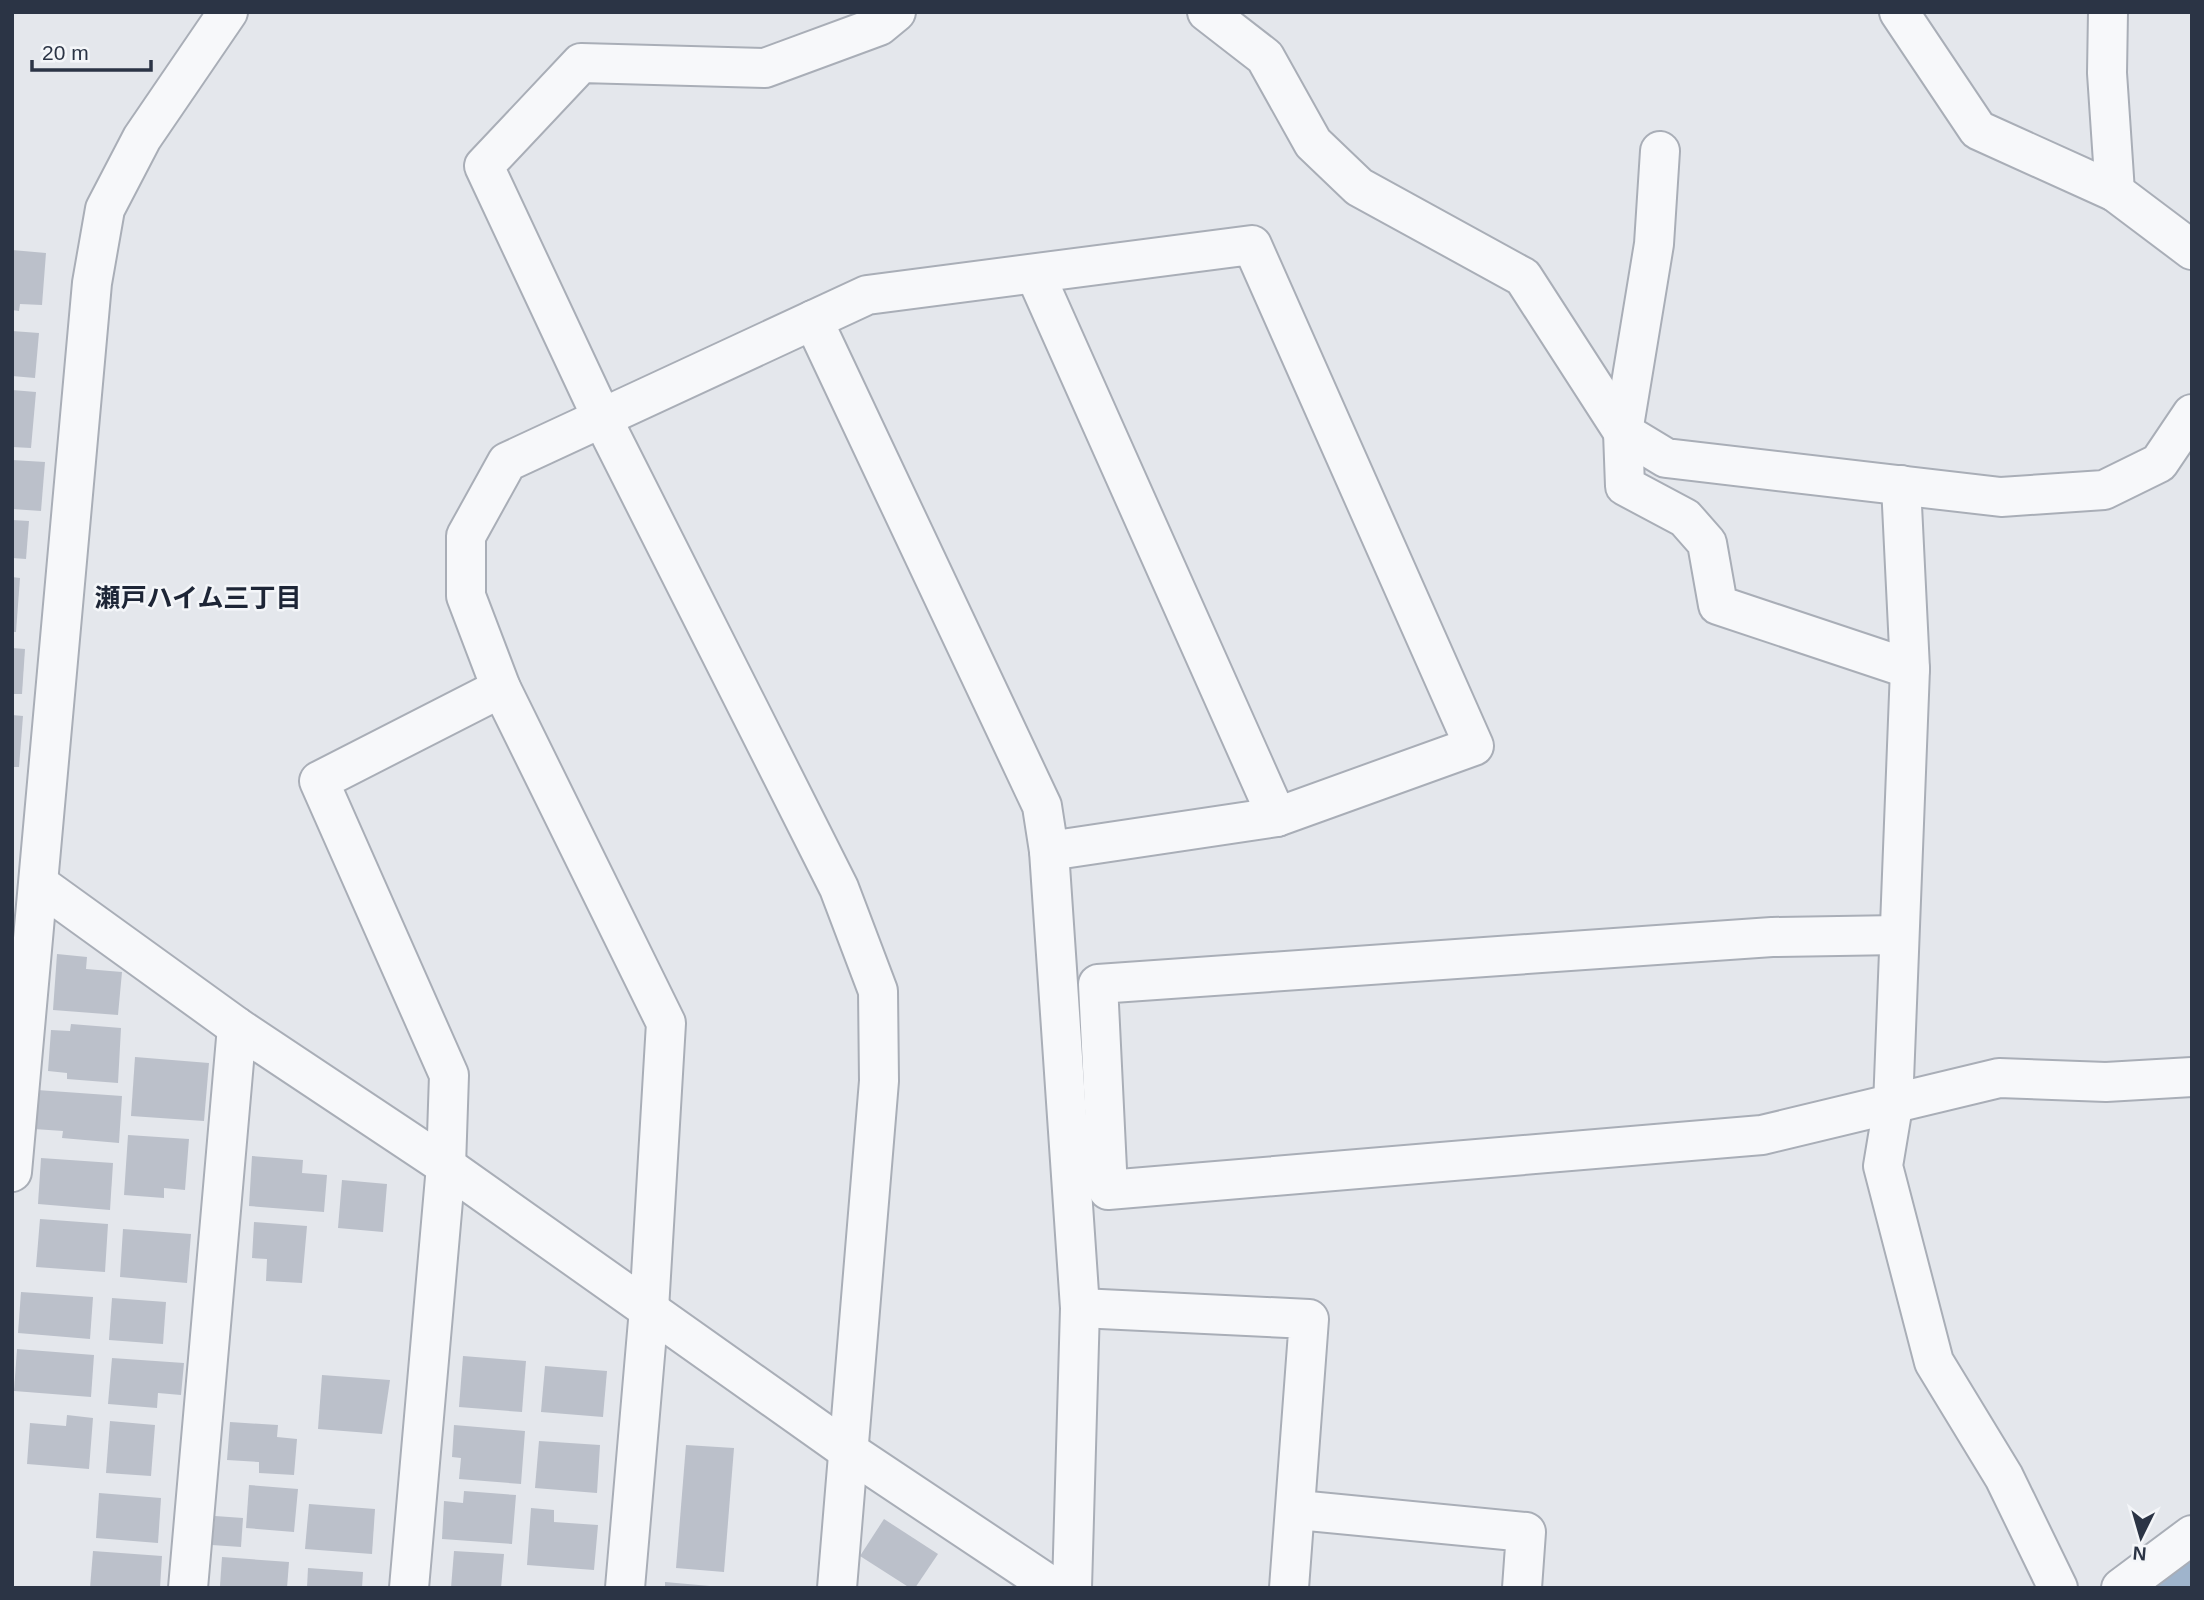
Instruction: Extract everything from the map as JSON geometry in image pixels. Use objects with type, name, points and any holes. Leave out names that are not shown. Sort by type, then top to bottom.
[{"type":"street","points":[[12,1172],[92,283],[106,209],[142,138],[228,12]]},
{"type":"street","points":[[837,1588],[879,1081],[878,992],[839,888],[602,418],[484,166],[581,64],[765,68],[879,26],[896,12]]},
{"type":"street","points":[[1207,12],[1265,57],[1312,143],[1359,187],[1523,276],[1623,432],[1665,458],[2001,497],[2104,490],[2159,463],[2192,414]]},
{"type":"street","points":[[1899,12],[1979,130],[2116,192],[2192,250]]},
{"type":"street","points":[[2108,12],[2107,73],[2116,192]]},
{"type":"street","points":[[1660,150],[1654,244],[1623,432],[1625,486],[1685,518],[1707,543],[1718,605],[1910,669]]},
{"type":"street","points":[[625,1588],[649,1309],[666,1023],[501,688],[466,596],[466,536],[507,462],[867,295],[1252,245],[1474,747],[1277,817],[1049,850]]},
{"type":"street","points":[[1034,274],[1277,817]]},
{"type":"street","points":[[813,320],[1042,806],[1049,850],[1080,1308],[1072,1588]]},
{"type":"street","points":[[1901,485],[1910,669],[1893,1106],[1883,1166],[1934,1362],[2004,1477],[2058,1588]]},
{"type":"street","points":[[409,1588],[446,1166],[449,1075],[319,781],[501,688]]},
{"type":"street","points":[[39,884],[237,1027],[446,1166],[848,1450],[1054,1588]]},
{"type":"street","points":[[1899,935],[1772,937],[1098,984],[1108,1190],[1762,1135],[1893,1106],[2000,1078],[2106,1082],[2192,1077]]},
{"type":"street","points":[[188,1588],[237,1027]]},
{"type":"street","points":[[1080,1308],[1309,1319],[1297,1510],[1289,1588]]},
{"type":"street","points":[[1297,1510],[1527,1532],[1522,1588]]},
{"type":"street","points":[[2120,1588],[2192,1535]]},
{"type":"building","points":[[12,250],[46,253],[42,305],[20,304],[19,311],[12,310]]},
{"type":"building","points":[[12,331],[39,333],[35,378],[12,376]]},
{"type":"building","points":[[12,390],[36,392],[31,448],[12,447]]},
{"type":"building","points":[[12,460],[45,462],[41,511],[12,509]]},
{"type":"building","points":[[12,520],[29,521],[26,559],[12,558]]},
{"type":"building","points":[[12,577],[20,578],[16,632],[12,632]]},
{"type":"building","points":[[12,648],[25,649],[22,694],[12,694]]},
{"type":"building","points":[[12,715],[23,716],[19,767],[12,767]]},
{"type":"building","points":[[57,954],[87,957],[86,969],[122,972],[118,1015],[53,1010]]},
{"type":"building","points":[[71,1024],[121,1028],[118,1083],[67,1079],[67,1073],[48,1071],[51,1030],[70,1031]]},
{"type":"building","points":[[135,1057],[209,1063],[204,1121],[131,1116]]},
{"type":"building","points":[[37,1090],[122,1096],[119,1143],[62,1138],[63,1131],[34,1129]]},
{"type":"building","points":[[128,1135],[189,1139],[185,1190],[164,1188],[164,1198],[124,1195]]},
{"type":"building","points":[[252,1156],[303,1160],[302,1173],[327,1175],[324,1212],[249,1206]]},
{"type":"building","points":[[41,1158],[113,1163],[110,1210],[38,1204]]},
{"type":"building","points":[[342,1180],[387,1184],[383,1232],[338,1228]]},
{"type":"building","points":[[40,1219],[108,1224],[105,1272],[36,1267]]},
{"type":"building","points":[[254,1222],[307,1226],[302,1283],[266,1281],[267,1259],[252,1258]]},
{"type":"building","points":[[123,1229],[191,1234],[187,1283],[120,1277]]},
{"type":"building","points":[[21,1292],[93,1297],[90,1339],[18,1333]]},
{"type":"building","points":[[112,1298],[166,1302],[163,1344],[109,1340]]},
{"type":"building","points":[[17,1349],[94,1355],[91,1397],[14,1391]]},
{"type":"building","points":[[463,1356],[526,1361],[522,1412],[459,1407]]},
{"type":"building","points":[[112,1358],[184,1363],[181,1395],[158,1393],[157,1408],[108,1404]]},
{"type":"building","points":[[545,1366],[607,1371],[603,1417],[541,1412]]},
{"type":"building","points":[[322,1375],[390,1380],[382,1434],[318,1429]]},
{"type":"building","points":[[67,1415],[93,1418],[89,1469],[27,1464],[30,1423],[66,1426]]},
{"type":"building","points":[[110,1421],[155,1425],[151,1476],[106,1473]]},
{"type":"building","points":[[230,1422],[278,1425],[277,1437],[297,1439],[294,1475],[259,1473],[259,1462],[227,1460]]},
{"type":"building","points":[[454,1425],[525,1431],[521,1484],[459,1479],[461,1458],[452,1457]]},
{"type":"building","points":[[539,1441],[600,1445],[597,1493],[535,1488]]},
{"type":"building","points":[[686,1445],[734,1448],[724,1572],[676,1568]]},
{"type":"building","points":[[249,1485],[298,1489],[294,1532],[246,1528]]},
{"type":"building","points":[[464,1491],[516,1495],[512,1544],[442,1539],[444,1501],[463,1503]]},
{"type":"building","points":[[99,1493],[161,1498],[158,1543],[96,1538]]},
{"type":"building","points":[[309,1504],[375,1509],[372,1554],[305,1549]]},
{"type":"building","points":[[531,1508],[554,1510],[554,1522],[598,1525],[594,1570],[527,1565]]},
{"type":"building","points":[[215,1516],[243,1518],[241,1547],[212,1545]]},
{"type":"building","points":[[884,1519],[938,1554],[915,1588],[910,1588],[860,1556]]},
{"type":"building","points":[[93,1551],[162,1556],[160,1588],[90,1588]]},
{"type":"building","points":[[454,1551],[504,1554],[501,1588],[451,1588]]},
{"type":"building","points":[[222,1557],[289,1562],[287,1588],[220,1586]]},
{"type":"building","points":[[308,1568],[363,1572],[362,1588],[307,1588]]},
{"type":"building","points":[[665,1582],[710,1586],[710,1588],[665,1588]]},
{"type":"waterway","points":[[2182,1588],[2192,1577]]},
{"type":"district","name":"瀬戸ハイム三丁目","points":[[198,598]]}]
